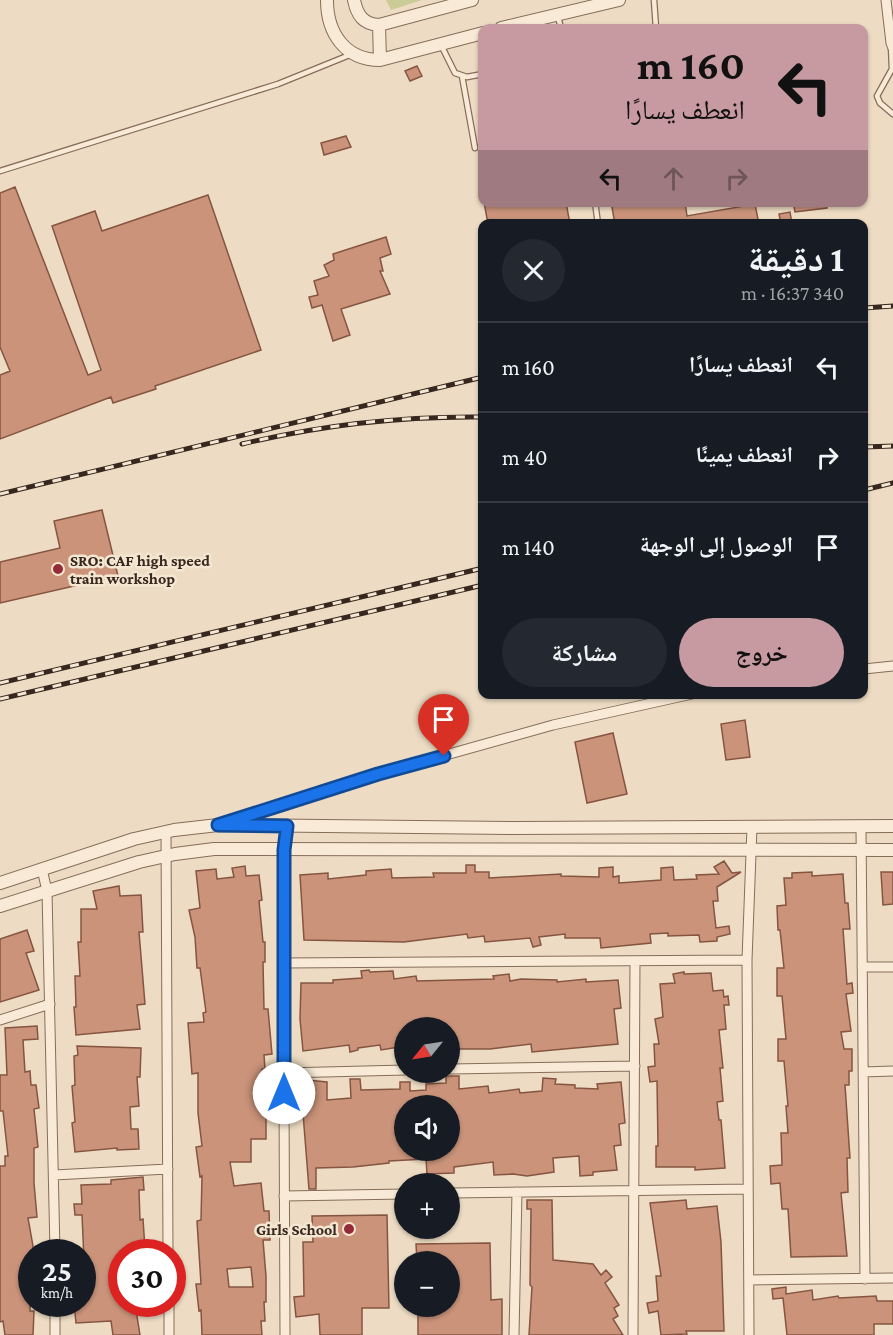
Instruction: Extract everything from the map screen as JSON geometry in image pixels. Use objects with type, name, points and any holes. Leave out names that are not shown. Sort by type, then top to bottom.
[{"type":"street","points":[[327,0],[330,26],[336,36],[352,54],[363,59],[380,60],[478,34]]},
{"type":"street","points":[[354,0],[358,15],[371,25],[379,25],[472,0]]},
{"type":"street","points":[[517,24],[619,0]]},
{"type":"street","points":[[886,0],[892,46]]},
{"type":"street","points":[[379,25],[380,60]]},
{"type":"street","points":[[868,669],[893,666]]},
{"type":"street","points":[[218,825],[378,774],[531,731],[670,699]]},
{"type":"street","points":[[0,883],[134,839],[218,825],[515,828],[893,826]]},
{"type":"street","points":[[285,1335],[284,850],[287,826]]},
{"type":"street","points":[[749,1335],[747,960],[752,827]]},
{"type":"street","points":[[861,827],[865,1279]]},
{"type":"street","points":[[166,832],[168,1239]]},
{"type":"street","points":[[0,906],[139,862],[214,849],[893,850]]},
{"type":"street","points":[[42,869],[47,891],[55,1239]]},
{"type":"street","points":[[284,963],[747,960]]},
{"type":"street","points":[[633,1335],[635,961]]},
{"type":"street","points":[[862,967],[893,967]]},
{"type":"street","points":[[0,1020],[50,1004]]},
{"type":"street","points":[[460,1069],[635,1066]]},
{"type":"street","points":[[284,1073],[394,1070]]},
{"type":"street","points":[[863,1072],[893,1071]]},
{"type":"street","points":[[54,1175],[168,1169]]},
{"type":"street","points":[[460,1193],[748,1189]]},
{"type":"street","points":[[514,1335],[517,1192]]},
{"type":"street","points":[[284,1196],[394,1194]]},
{"type":"street","points":[[749,1280],[893,1278]]},
{"type":"street","points":[[55,1317],[55,1335]]},
{"type":"street","points":[[169,1317],[169,1335]]},
{"type":"lane","points":[[654,0],[657,24]]},
{"type":"lane","points":[[558,14],[560,24]]},
{"type":"lane","points":[[441,44],[454,73],[462,76],[478,74]]},
{"type":"lane","points":[[892,46],[892,69],[877,96],[880,103],[893,114]]},
{"type":"lane","points":[[0,171],[278,84],[352,54]]},
{"type":"lane","points":[[462,76],[475,148]]},
{"type":"green space","points":[[386,0],[422,0],[391,10]]},
{"type":"building","points":[[417,66],[422,76],[410,81],[405,71]]},
{"type":"building","points":[[346,136],[351,147],[324,155],[321,143]]},
{"type":"building","points":[[15,187],[88,375],[101,370],[52,226],[95,211],[102,231],[208,195],[261,350],[155,386],[156,389],[113,403],[111,397],[0,439],[0,375],[10,371],[0,347],[0,193]]},
{"type":"building","points":[[485,207],[567,207],[569,219],[487,219]]},
{"type":"building","points":[[612,207],[686,207],[687,216],[738,207],[756,207],[758,219],[614,219]]},
{"type":"building","points":[[794,207],[827,207],[827,208],[795,212]]},
{"type":"building","points":[[790,212],[791,219],[780,219],[779,214]]},
{"type":"building","points":[[386,237],[391,254],[380,258],[383,271],[380,271],[390,294],[341,309],[350,335],[333,341],[322,305],[312,308],[309,297],[318,295],[314,281],[329,276],[324,265],[334,260],[333,254]]},
{"type":"building","name":"SRO: CAF high speed train workshop","points":[[102,510],[118,576],[0,603],[0,562],[60,548],[54,521]]},
{"type":"building","points":[[745,720],[750,757],[726,760],[721,724]]},
{"type":"building","points":[[613,733],[627,794],[587,803],[575,742]]},
{"type":"building","points":[[724,861],[732,873],[741,872],[717,887],[718,901],[713,901],[716,928],[729,926],[730,934],[717,937],[717,941],[700,942],[699,935],[668,936],[668,933],[650,934],[651,943],[601,948],[600,938],[565,938],[565,934],[539,937],[541,945],[533,947],[530,938],[485,942],[484,936],[468,938],[467,934],[404,942],[304,940],[300,875],[328,873],[328,879],[366,875],[366,871],[391,869],[392,878],[434,877],[433,873],[466,873],[466,865],[475,865],[475,872],[489,872],[489,878],[561,874],[561,876],[599,877],[599,868],[613,867],[613,877],[619,876],[619,883],[661,880],[661,868],[673,867],[674,880],[697,879],[696,875],[719,874],[714,867]]},
{"type":"building","points":[[245,866],[246,876],[259,875],[262,900],[259,901],[263,942],[265,942],[264,1009],[268,1009],[272,1054],[264,1055],[265,1069],[262,1069],[261,1091],[266,1091],[266,1139],[251,1139],[251,1162],[230,1162],[234,1186],[261,1183],[264,1211],[269,1211],[270,1240],[263,1240],[266,1276],[265,1321],[261,1321],[262,1335],[202,1335],[201,1310],[199,1311],[196,1284],[201,1284],[197,1221],[201,1220],[202,1176],[200,1177],[196,1147],[202,1146],[198,1113],[198,1073],[192,1074],[188,1023],[204,1022],[203,1013],[206,1012],[189,910],[200,908],[196,871],[216,869],[217,879],[234,877],[232,868]],"holes":[[[251,1267],[253,1287],[229,1287],[227,1269]]]},
{"type":"building","points":[[812,872],[812,876],[843,874],[845,903],[848,903],[850,929],[843,929],[847,984],[852,983],[853,993],[846,994],[851,1031],[841,1032],[844,1049],[852,1049],[852,1071],[849,1071],[849,1085],[845,1085],[850,1158],[847,1158],[848,1192],[841,1193],[847,1256],[791,1257],[788,1209],[782,1209],[780,1183],[771,1184],[770,1166],[782,1165],[781,1133],[788,1133],[784,1061],[778,1061],[778,1039],[786,1039],[782,996],[777,996],[777,968],[784,968],[777,906],[786,905],[784,878],[792,878],[792,873]]},
{"type":"building","points":[[881,872],[893,872],[893,904],[883,905]]},
{"type":"building","points":[[119,886],[120,896],[141,895],[143,932],[139,932],[145,1004],[137,1005],[140,1029],[76,1035],[75,976],[80,976],[78,942],[81,942],[81,909],[97,909],[93,891]]},
{"type":"building","points":[[27,930],[34,951],[26,953],[39,990],[0,1002],[0,939]]},
{"type":"building","points":[[361,971],[393,971],[394,979],[416,976],[417,981],[494,979],[493,976],[509,974],[510,981],[521,979],[557,980],[557,982],[586,979],[586,982],[618,980],[621,1008],[614,1009],[618,1044],[532,1052],[531,1044],[490,1049],[460,1049],[460,1017],[394,1017],[394,1048],[381,1050],[380,1045],[358,1048],[350,1052],[349,1045],[303,1051],[300,1019],[301,983],[333,983],[333,980],[362,978]]},
{"type":"building","points":[[684,972],[684,974],[711,973],[713,991],[723,990],[724,997],[728,996],[729,1005],[724,1005],[726,1029],[719,1030],[723,1068],[720,1068],[723,1101],[717,1102],[719,1120],[721,1120],[725,1168],[695,1170],[695,1167],[656,1167],[657,1081],[650,1082],[648,1067],[655,1066],[654,1044],[659,1044],[655,1019],[663,1017],[660,984],[675,983],[673,974]]},
{"type":"building","points":[[37,1026],[38,1039],[23,1040],[25,1072],[30,1071],[31,1085],[36,1085],[39,1108],[34,1109],[38,1147],[34,1148],[37,1217],[28,1218],[32,1239],[18,1239],[18,1317],[34,1317],[33,1335],[5,1335],[3,1321],[0,1322],[0,1166],[5,1166],[5,1156],[8,1156],[3,1111],[0,1111],[0,1075],[7,1075],[5,1028]]},
{"type":"building","points":[[77,1046],[141,1048],[140,1077],[137,1077],[139,1106],[130,1107],[131,1129],[138,1129],[139,1149],[117,1150],[117,1148],[75,1152],[72,1086],[75,1085],[74,1056],[78,1055]]},
{"type":"building","points":[[543,1078],[556,1079],[555,1084],[575,1085],[575,1088],[598,1089],[597,1084],[621,1082],[625,1123],[619,1124],[621,1145],[614,1146],[617,1170],[593,1172],[593,1175],[580,1176],[579,1156],[553,1158],[554,1172],[527,1176],[494,1175],[493,1162],[454,1167],[454,1173],[427,1173],[426,1161],[460,1161],[460,1095],[394,1095],[394,1161],[353,1167],[316,1168],[316,1189],[309,1189],[301,1088],[296,1087],[297,1079],[327,1082],[327,1100],[351,1098],[350,1079],[360,1079],[361,1090],[400,1089],[400,1083],[410,1083],[410,1091],[426,1090],[426,1084],[459,1083],[459,1089],[488,1086],[489,1093],[519,1089],[520,1093],[542,1091]]},
{"type":"building","points":[[143,1177],[144,1190],[139,1190],[140,1220],[143,1219],[144,1239],[108,1239],[108,1317],[137,1317],[140,1335],[113,1335],[111,1321],[76,1323],[75,1317],[96,1317],[96,1239],[83,1239],[82,1215],[75,1215],[74,1204],[82,1204],[81,1185],[111,1184],[111,1180]]},
{"type":"building","points":[[527,1200],[552,1200],[553,1260],[593,1264],[601,1275],[606,1270],[612,1277],[605,1283],[619,1305],[614,1308],[618,1316],[613,1319],[623,1335],[529,1335],[532,1287],[530,1285],[531,1209],[527,1209]]},
{"type":"building","points":[[686,1200],[687,1209],[717,1206],[721,1242],[724,1331],[686,1331],[687,1334],[661,1335],[658,1311],[649,1313],[647,1303],[658,1301],[656,1276],[661,1276],[650,1203]]},
{"type":"building","points":[[387,1215],[389,1308],[362,1308],[362,1335],[320,1335],[319,1314],[296,1317],[294,1297],[304,1296],[303,1242],[313,1242],[312,1216]]},
{"type":"building","points":[[490,1243],[491,1300],[502,1299],[502,1335],[418,1335],[418,1317],[460,1317],[460,1251],[416,1251],[416,1244]]},
{"type":"building","points":[[786,1287],[786,1294],[812,1290],[813,1300],[838,1296],[839,1298],[876,1296],[877,1301],[893,1301],[893,1324],[874,1324],[874,1335],[787,1335],[783,1298],[773,1299],[772,1289]]},
{"type":"railway","points":[[868,308],[893,306]]},
{"type":"railway","points":[[0,494],[478,378]]},
{"type":"railway","points":[[242,444],[362,423],[422,418],[478,417]]},
{"type":"railway","points":[[868,447],[893,446]]},
{"type":"railway","points":[[868,489],[893,483]]},
{"type":"railway","points":[[0,683],[478,569]]},
{"type":"railway","points":[[0,699],[478,586]]},
{"type":"place","name":"SRO: CAF high speed train workshop","points":[[58,569]]},
{"type":"place","name":"Girls School","points":[[349,1229]]},
{"type":"route","points":[[284,1093],[284,850],[287,826],[218,825],[378,774],[444,756]]}]
